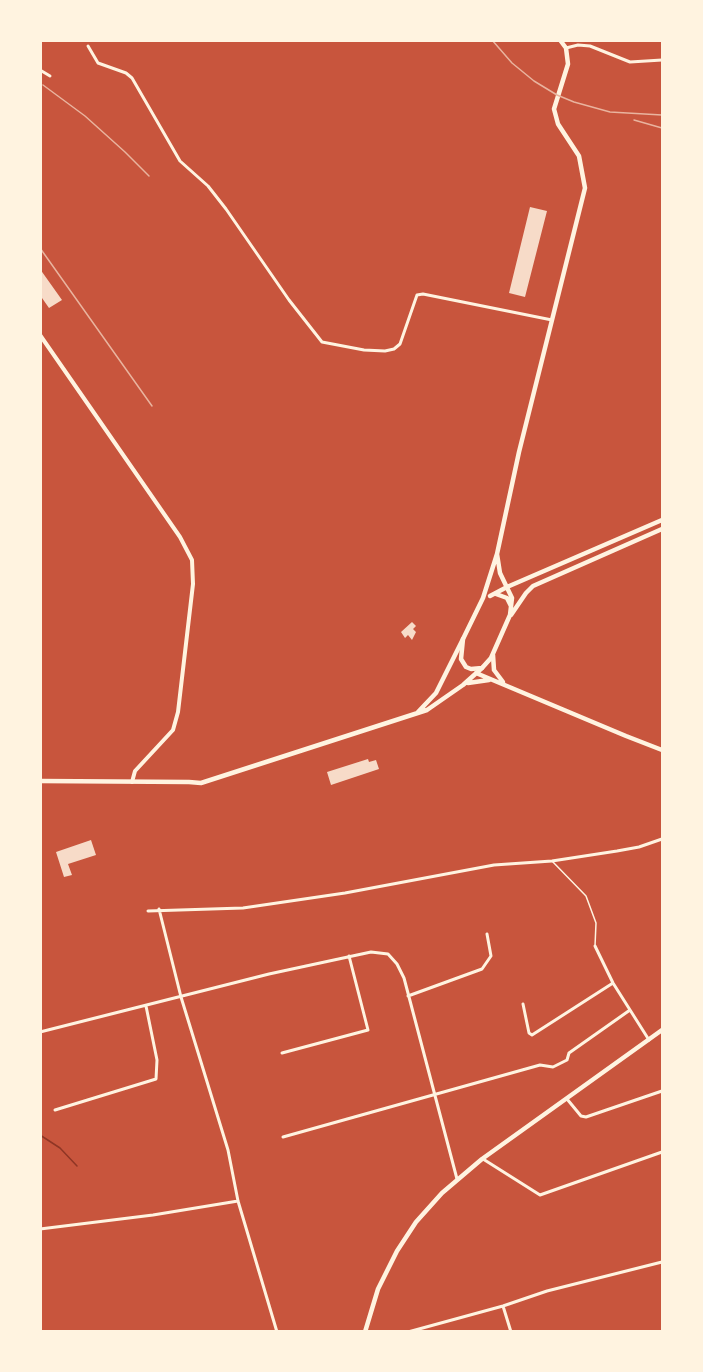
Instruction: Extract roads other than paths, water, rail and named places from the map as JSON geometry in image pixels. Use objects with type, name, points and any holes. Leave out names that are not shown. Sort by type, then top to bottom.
[{"type":"main road","points":[[413,714],[427,704],[436,693],[477,612],[497,554],[519,452],[585,188],[579,156],[558,124],[554,109],[568,64],[566,48],[560,40]]},
{"type":"main road","points":[[477,612],[490,596],[507,587],[663,520]]},
{"type":"main road","points":[[508,620],[526,593],[534,586],[663,529]]},
{"type":"main road","points":[[40,781],[201,783],[434,706],[463,686],[482,668],[494,651],[508,620],[512,598],[500,573],[497,554]]},
{"type":"main road","points":[[500,573],[508,581],[519,582]]},
{"type":"main road","points":[[490,596],[496,594],[504,596],[512,607]]},
{"type":"main road","points":[[463,639],[460,659],[466,667],[476,673],[663,750]]},
{"type":"main road","points":[[494,651],[494,670],[507,686]]},
{"type":"main road","points":[[466,667],[482,668]]},
{"type":"main road","points":[[463,686],[475,681],[493,680]]},
{"type":"main road","points":[[365,1332],[378,1289],[397,1251],[416,1222],[457,1179],[663,1030]]},
{"type":"street","points":[[566,48],[578,45],[590,46],[630,62],[663,60]]},
{"type":"street","points":[[88,46],[98,63],[126,73],[132,78],[180,161],[207,186],[226,208],[289,300],[322,342],[364,350],[394,349],[400,344],[417,296],[423,294],[552,320]]},
{"type":"street","points":[[40,70],[50,76]]},
{"type":"street","points":[[40,335],[180,537],[192,560],[193,584],[178,712],[172,730],[135,771],[132,783]]},
{"type":"street","points":[[147,911],[243,908],[345,893],[494,865],[552,861],[639,847],[663,839]]},
{"type":"street","points":[[159,909],[181,997],[228,1150],[238,1201],[277,1332]]},
{"type":"street","points":[[408,996],[482,969],[490,956],[487,934]]},
{"type":"street","points":[[595,946],[613,984],[649,1040]]},
{"type":"street","points":[[40,1032],[349,956],[371,952],[388,954],[397,964],[404,978],[457,1179]]},
{"type":"street","points":[[282,1053],[368,1030],[349,956]]},
{"type":"street","points":[[523,1004],[529,1033],[532,1035],[613,984]]},
{"type":"street","points":[[55,1110],[156,1079],[157,1060],[146,1006]]},
{"type":"street","points":[[283,1137],[435,1095],[457,1086],[540,1065],[553,1067],[567,1060],[569,1053],[630,1010]]},
{"type":"street","points":[[566,1098],[581,1116],[586,1117],[663,1091]]},
{"type":"street","points":[[482,1159],[540,1195],[663,1152]]},
{"type":"street","points":[[40,1229],[153,1215],[238,1201]]},
{"type":"street","points":[[408,1332],[503,1306],[547,1291],[663,1262]]},
{"type":"street","points":[[503,1306],[511,1332]]},
{"type":"lane","points":[[552,861],[586,896],[596,923],[595,946]]},
{"type":"waterway","points":[[40,1135],[60,1148],[77,1166]]},
{"type":"railway","points":[[492,40],[512,63],[534,81],[557,95],[610,112],[662,115]]},
{"type":"railway","points":[[43,85],[85,116],[149,176]]},
{"type":"railway","points":[[634,120],[662,128]]},
{"type":"railway","points":[[40,248],[152,406]]}]
